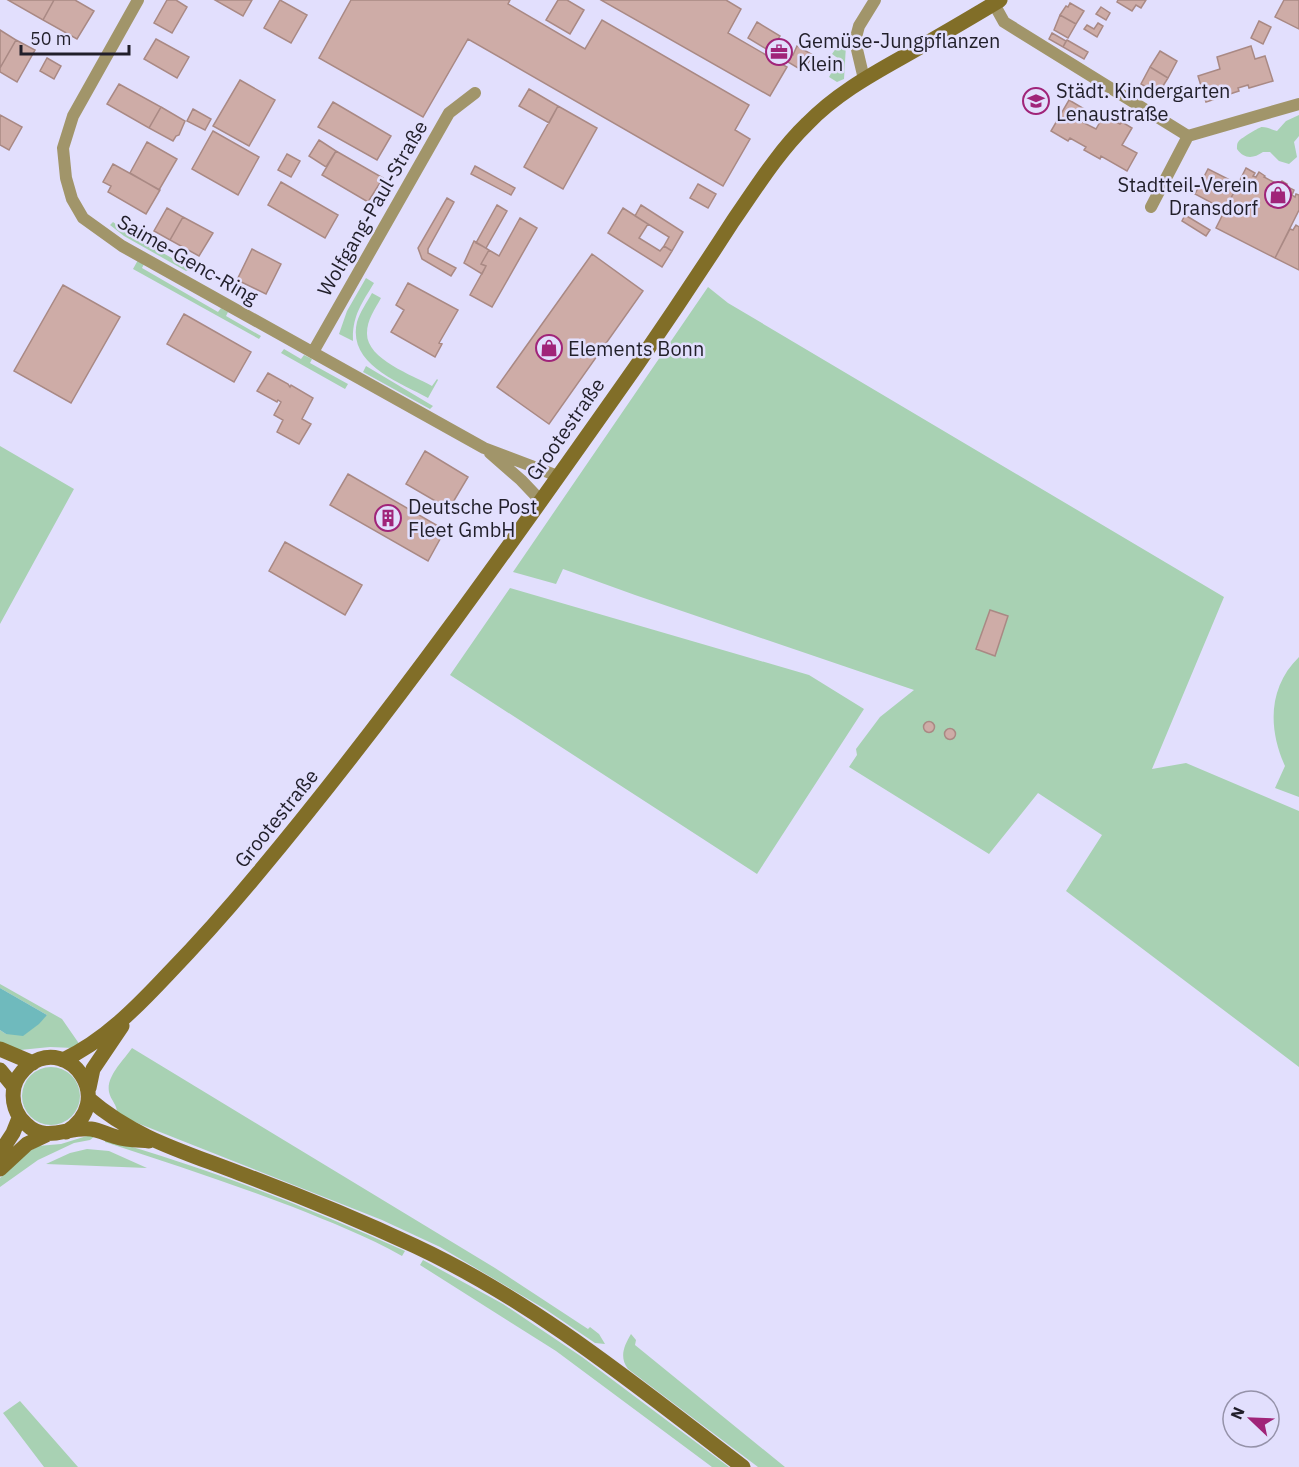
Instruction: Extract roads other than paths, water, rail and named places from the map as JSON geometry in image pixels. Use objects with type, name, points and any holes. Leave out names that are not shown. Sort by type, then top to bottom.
[{"type":"main road","name":"Grootestraße","points":[[63,1060],[89,1046],[132,1011],[223,915],[314,806],[396,700],[558,476],[657,336],[781,153],[817,114],[864,79],[997,2]]},
{"type":"main road","name":"Grootestraße","points":[[89,1094],[93,1069],[132,1011]]},
{"type":"main road","points":[[0,1049],[33,1063]]},
{"type":"main road","points":[[46,1135],[31,1129],[19,1118],[13,1103],[14,1087],[23,1070],[33,1063],[52,1058],[75,1066],[84,1076],[89,1094],[87,1110],[82,1119],[66,1132]]},
{"type":"main road","points":[[0,1070],[14,1087]]},
{"type":"main road","points":[[89,1094],[116,1120],[155,1142],[333,1209],[418,1247],[474,1277],[568,1335],[742,1467]]},
{"type":"main road","points":[[0,1153],[13,1133],[19,1118]]},
{"type":"main road","points":[[0,1169],[27,1144],[46,1135],[89,1129],[117,1137],[155,1142]]},
{"type":"street","name":"Saime-Genc-Ring","points":[[138,0],[74,116],[63,148],[66,178],[72,199],[83,218],[108,237],[484,448],[558,476]]},
{"type":"street","points":[[864,79],[855,41],[859,26],[875,0]]},
{"type":"street","points":[[997,2],[1004,22],[1188,136]]},
{"type":"street","name":"Wolfgang-Paul-Straße","points":[[313,352],[449,113],[475,93]]},
{"type":"street","points":[[1151,207],[1188,136],[1299,104]]},
{"type":"street","name":"Saime-Genc-Ring","points":[[484,448],[540,500]]},
{"type":"place","name":"Gemüse-Jungpflanzen Klein","points":[[779,52]]},
{"type":"place","name":"Städt. Kindergarten Lenaustraße","points":[[1036,101]]},
{"type":"place","name":"Stadtteil-Verein Dransdorf","points":[[1278,195]]},
{"type":"place","name":"Elements Bonn","points":[[549,348]]},
{"type":"place","name":"Deutsche Post Fleet GmbH","points":[[388,518]]}]
